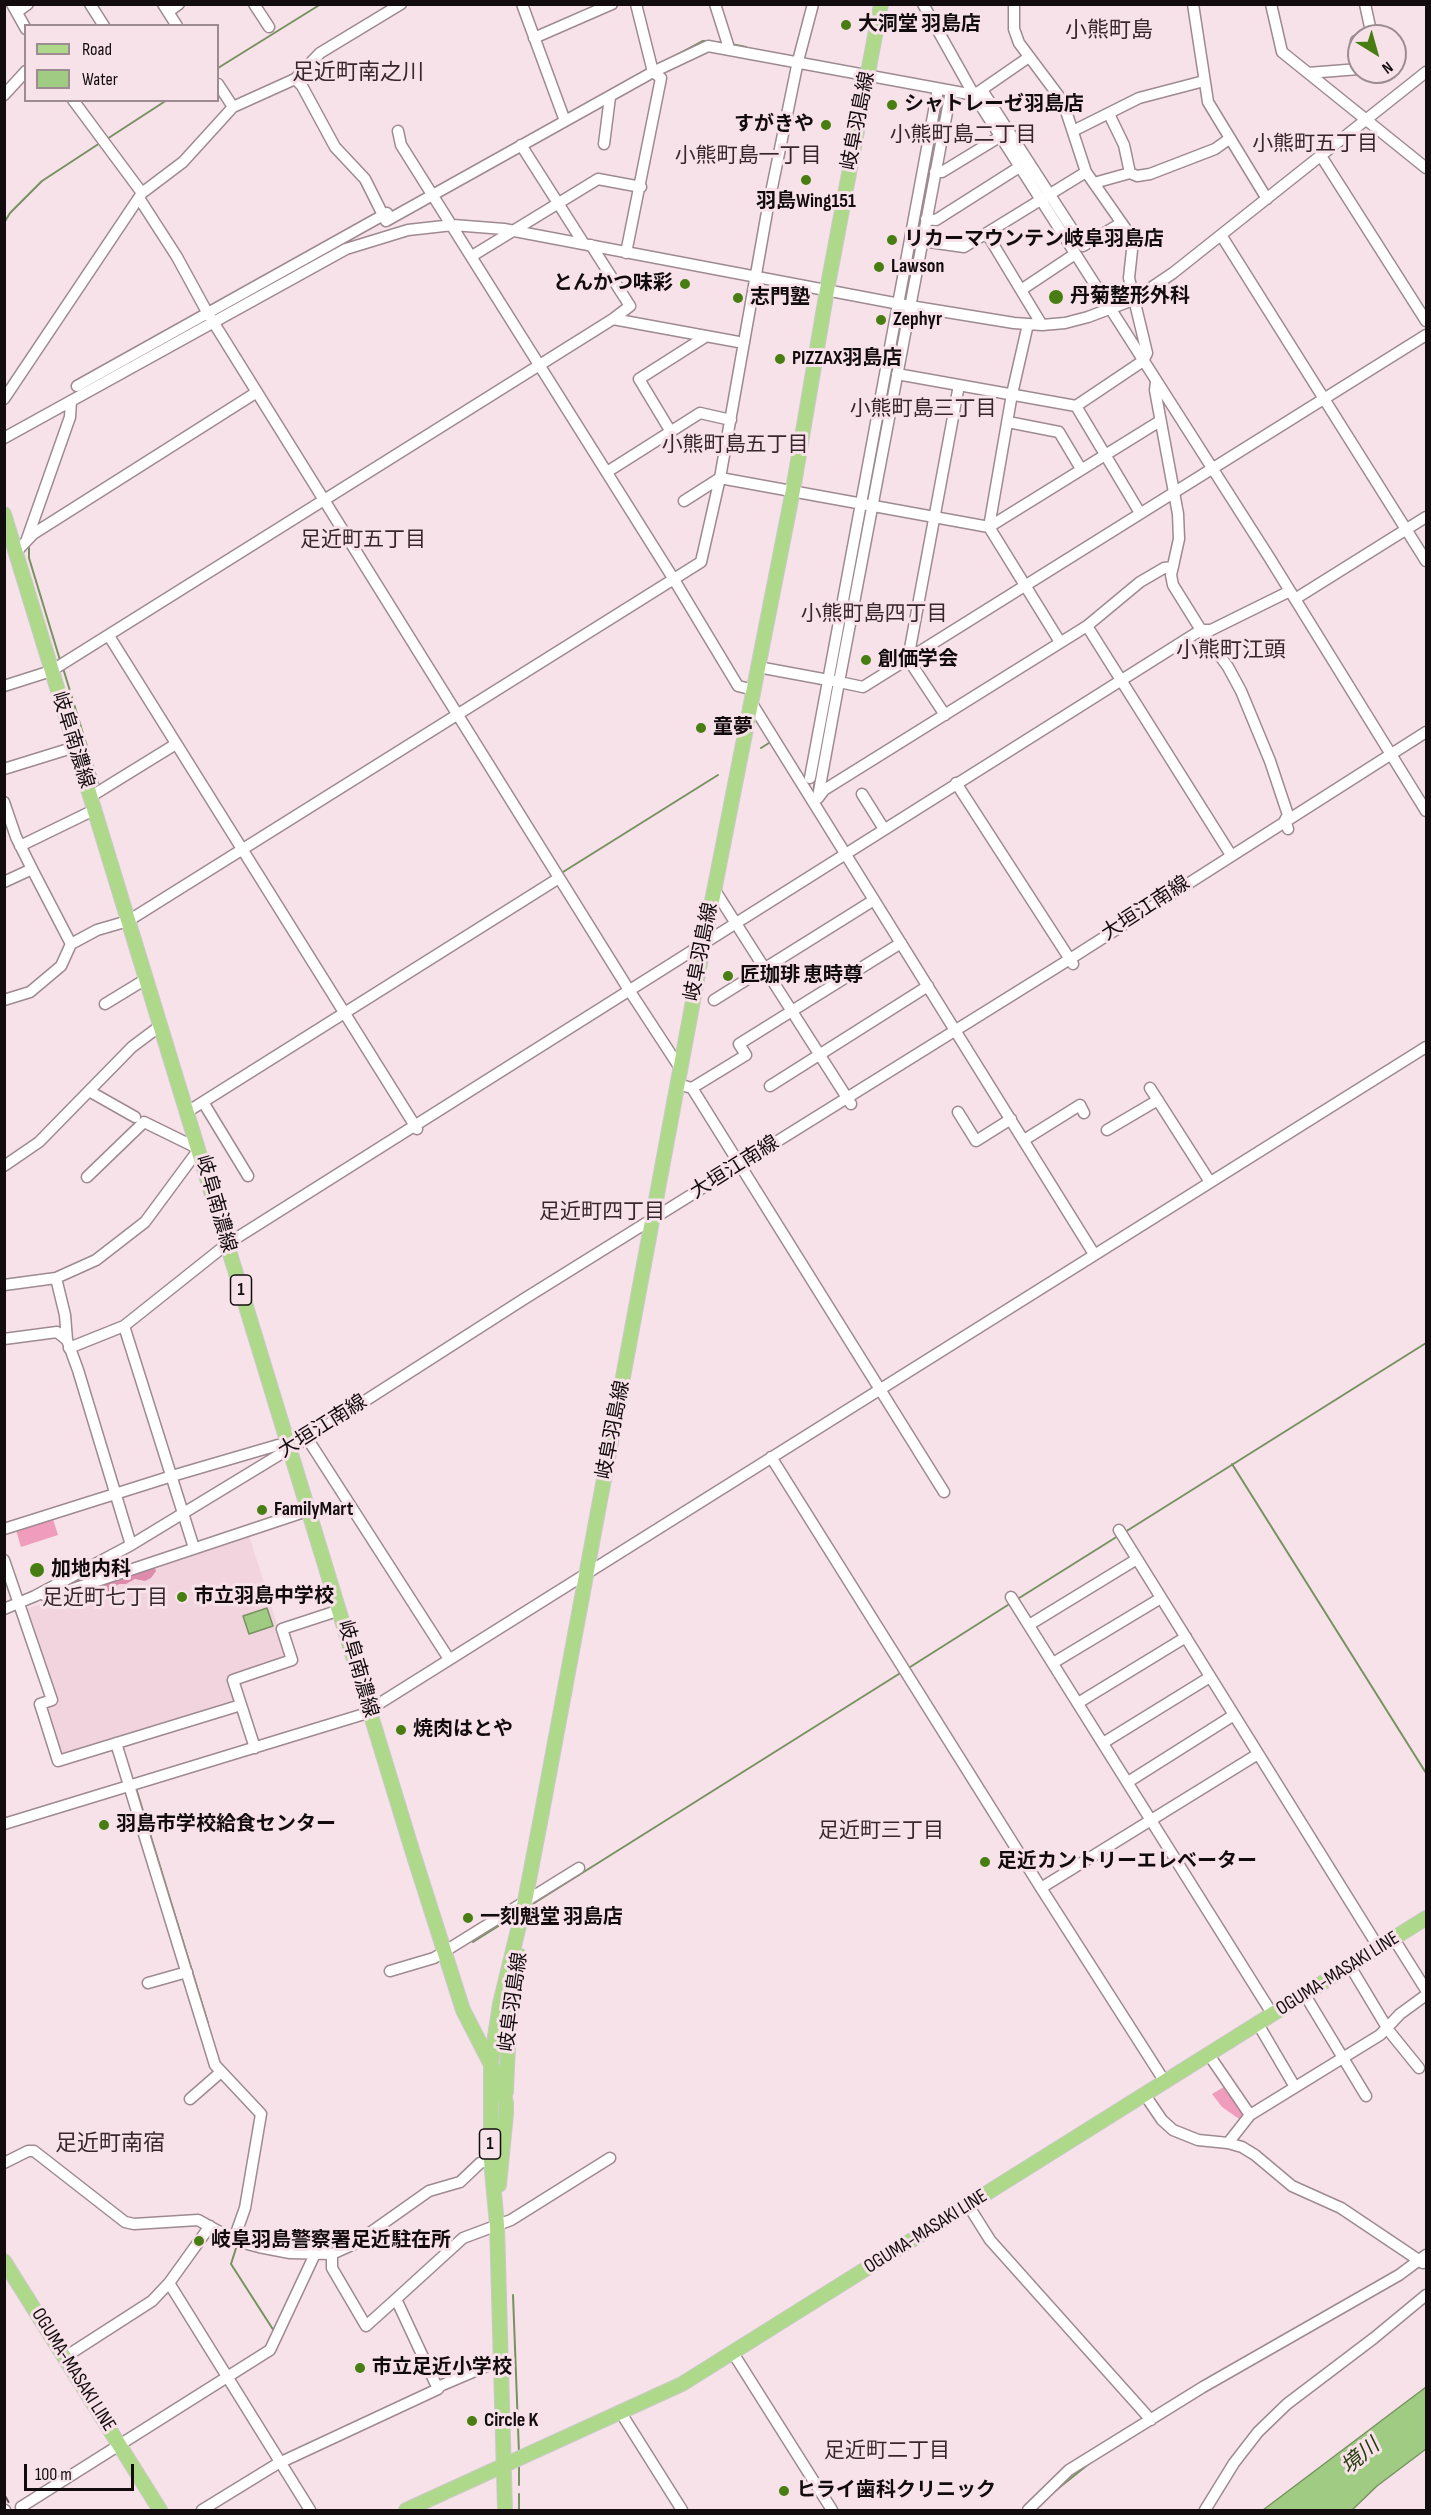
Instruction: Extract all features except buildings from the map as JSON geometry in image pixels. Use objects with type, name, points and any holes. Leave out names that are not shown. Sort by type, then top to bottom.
[{"type":"main road","name":"岐阜羽島線","points":[[491,2062],[500,2004],[525,1901],[680,1068],[793,490],[826,290],[881,4]]},
{"type":"main road","name":"岐阜南濃線","points":[[4,514],[21,547],[51,671],[463,2010],[502,2086],[506,2103],[497,2225]]},
{"type":"main road","name":"岐阜羽島線","points":[[506,2103],[509,2023],[526,1920],[525,1901]]},
{"type":"main road","name":"OGUMA-MASAKI LINE","points":[[406,2511],[682,2384],[1426,1918]]},
{"type":"main road","name":"岐阜南濃線","points":[[491,2062],[491,2160],[497,2225],[505,2511]]},
{"type":"main road","name":"OGUMA-MASAKI LINE","points":[[4,2261],[160,2511]]},
{"type":"street","points":[[24,26],[14,8],[28,4]]},
{"type":"street","points":[[90,4],[103,24]]},
{"type":"street","points":[[176,24],[165,8],[179,4]]},
{"type":"street","points":[[254,4],[269,27]]},
{"type":"street","points":[[4,399],[141,195],[183,162],[233,107],[295,79],[320,53],[400,4]]},
{"type":"street","points":[[522,4],[564,118]]},
{"type":"street","points":[[534,38],[612,4]]},
{"type":"street","points":[[626,254],[661,78],[653,72],[636,4]]},
{"type":"street","points":[[716,4],[729,48]]},
{"type":"street","points":[[4,1000],[30,992],[38,986],[61,966],[71,944],[97,930],[128,921],[673,578],[702,562],[720,478],[798,61],[813,4]]},
{"type":"street","points":[[923,4],[1045,196],[1110,310],[1292,595],[1426,811]]},
{"type":"street","points":[[897,374],[1076,406],[1143,362],[1147,352],[1129,278],[1132,250],[1128,232],[1086,172],[1058,94],[1019,43],[1014,29],[1014,4]]},
{"type":"street","points":[[1193,4],[1208,102],[1267,199]]},
{"type":"street","points":[[1365,4],[1369,24]]},
{"type":"street","points":[[1274,5],[1282,52],[1426,168]]},
{"type":"street","points":[[431,192],[564,118],[610,97],[702,47],[729,48],[938,89],[978,92],[1029,57]]},
{"type":"street","points":[[1308,73],[1347,70]]},
{"type":"street","points":[[77,386],[210,316],[346,249],[408,230],[453,225],[512,231],[910,306],[1028,324],[1065,323],[1110,310],[1133,300],[1173,273],[1426,72]]},
{"type":"street","points":[[4,94],[24,73]]},
{"type":"street","points":[[295,79],[302,86],[335,147],[365,179],[382,215]]},
{"type":"street","points":[[1073,131],[1139,98],[1204,81]]},
{"type":"street","points":[[219,86],[233,107]]},
{"type":"street","points":[[810,778],[938,89]]},
{"type":"street","points":[[817,802],[951,91]]},
{"type":"street","points":[[978,92],[1001,136],[1013,146],[1021,166],[1045,196]]},
{"type":"street","points":[[604,144],[610,97]]},
{"type":"street","points":[[75,102],[110,147],[141,195],[257,393],[630,992],[680,1068]]},
{"type":"street","points":[[1109,114],[1124,144],[1130,173]]},
{"type":"street","points":[[4,438],[382,215],[521,145],[564,118]]},
{"type":"street","points":[[398,131],[401,145],[472,255],[738,686],[752,696],[817,802],[845,854],[1094,1254]]},
{"type":"street","points":[[935,172],[942,172],[1001,136]]},
{"type":"street","points":[[1094,183],[1130,173],[1137,176],[1150,174],[1215,149],[1229,139]]},
{"type":"street","points":[[4,686],[51,671],[109,636],[613,319],[630,306],[558,203],[521,145]]},
{"type":"street","points":[[1321,156],[1426,321]]},
{"type":"street","points":[[926,219],[936,220],[1021,166]]},
{"type":"street","points":[[922,241],[964,247],[1086,172]]},
{"type":"street","points":[[472,255],[598,178],[641,187]]},
{"type":"street","points":[[1021,290],[1077,250],[1121,223]]},
{"type":"street","points":[[987,234],[1042,325]]},
{"type":"street","points":[[1221,235],[1426,561]]},
{"type":"street","points":[[613,319],[744,343]]},
{"type":"street","points":[[1028,324],[1012,394],[989,527],[1060,642]]},
{"type":"street","points":[[758,667],[863,687],[1426,335]]},
{"type":"street","points":[[671,432],[639,379],[705,337]]},
{"type":"street","points":[[1156,382],[1155,390],[1178,514],[1179,539],[1173,567],[1173,585],[1201,630],[1228,667],[1256,724],[1285,804],[1288,815],[1286,824]]},
{"type":"street","points":[[945,715],[908,658],[959,384]]},
{"type":"street","points":[[21,547],[33,534],[257,393]]},
{"type":"street","points":[[21,547],[70,417],[70,401]]},
{"type":"street","points":[[1076,406],[1140,513]]},
{"type":"street","points":[[607,472],[700,413],[731,420]]},
{"type":"street","points":[[684,501],[720,478],[989,527],[1161,421]]},
{"type":"street","points":[[1008,422],[1059,432],[1081,470]]},
{"type":"street","points":[[68,1344],[124,1326],[227,1244],[416,1127],[630,992],[735,922],[1201,630],[1211,630],[1292,595],[1426,517]]},
{"type":"street","points":[[817,802],[824,790],[1087,626],[1140,582],[1164,568],[1173,567]]},
{"type":"street","points":[[1087,626],[1231,855]]},
{"type":"street","points":[[109,636],[416,1127]]},
{"type":"street","name":"大垣江南線","points":[[4,1609],[35,1596],[131,1545],[307,1438],[526,1301],[654,1217],[742,1167],[1071,961],[1231,855],[1286,824],[1426,732]]},
{"type":"street","points":[[20,846],[92,803],[177,744]]},
{"type":"street","points":[[4,769],[75,747]]},
{"type":"street","points":[[957,783],[1071,961]]},
{"type":"street","points":[[862,794],[884,829]]},
{"type":"street","points":[[4,802],[20,846],[71,944]]},
{"type":"street","points":[[4,882],[32,869]]},
{"type":"street","points":[[187,1112],[559,878]]},
{"type":"street","points":[[714,889],[848,1100]]},
{"type":"street","points":[[714,1000],[874,900]]},
{"type":"street","points":[[692,1088],[746,1055],[739,1044],[901,943]]},
{"type":"street","points":[[105,1004],[146,979]]},
{"type":"street","points":[[770,1086],[928,987]]},
{"type":"street","points":[[4,1166],[39,1143],[132,1047],[160,1026]]},
{"type":"street","points":[[4,1824],[362,1715],[1426,1047]]},
{"type":"street","points":[[677,1084],[692,1088],[944,1492]]},
{"type":"street","points":[[1150,1088],[1210,1182]]},
{"type":"street","points":[[88,1091],[135,1117]]},
{"type":"street","points":[[1107,1130],[1158,1100]]},
{"type":"street","points":[[203,1102],[248,1176]]},
{"type":"street","points":[[1024,1140],[1080,1106],[1084,1113]]},
{"type":"street","points":[[958,1112],[976,1141],[1011,1119]]},
{"type":"street","points":[[4,1285],[56,1278],[96,1260],[145,1222],[199,1149],[144,1122],[87,1178]]},
{"type":"street","points":[[56,1278],[65,1315],[68,1344],[131,1545]]},
{"type":"street","points":[[124,1326],[194,1548]]},
{"type":"street","points":[[4,1339],[57,1332],[68,1344]]},
{"type":"street","points":[[307,1438],[449,1659]]},
{"type":"street","points":[[4,1529],[172,1476],[278,1446],[289,1449]]},
{"type":"street","points":[[771,1457],[1165,2082]]},
{"type":"street","points":[[35,1596],[64,1592],[310,1510]]},
{"type":"street","points":[[1119,1530],[1379,1948]]},
{"type":"street","points":[[1029,1625],[1137,1559]]},
{"type":"street","points":[[4,1560],[52,1700],[40,1704],[58,1761],[241,1705]]},
{"type":"street","points":[[1011,1597],[1273,2015]]},
{"type":"street","points":[[1053,1663],[1161,1598]]},
{"type":"street","points":[[255,1748],[233,1680],[291,1660],[282,1629],[340,1610]]},
{"type":"street","points":[[1078,1703],[1186,1637]]},
{"type":"street","points":[[1103,1743],[1210,1677]]},
{"type":"street","points":[[1128,1782],[1234,1715]]},
{"type":"street","points":[[116,1743],[215,2064],[261,2114],[245,2208],[234,2239]]},
{"type":"street","points":[[1041,1888],[1258,1754]]},
{"type":"street","points":[[390,1971],[434,1958],[579,1868]]},
{"type":"street","points":[[1394,1939],[1426,1990]]},
{"type":"street","points":[[1350,1966],[1387,2026],[1419,2068]]},
{"type":"street","points":[[148,1983],[187,1972]]},
{"type":"street","points":[[1305,1995],[1366,2096]]},
{"type":"street","points":[[1228,2143],[1250,2115],[1380,2035],[1405,2009],[1426,1995]]},
{"type":"street","points":[[1258,2024],[1295,2087]]},
{"type":"street","points":[[1209,2055],[1250,2115]]},
{"type":"street","points":[[190,2099],[220,2072]]},
{"type":"street","points":[[1028,2511],[1070,2470],[1203,2387],[1424,2260],[1341,2208],[1292,2186],[1256,2155],[1228,2143],[1198,2140],[1173,2130],[1162,2120],[1145,2095]]},
{"type":"street","points":[[4,2163],[28,2151],[34,2151],[125,2222],[134,2224],[198,2220],[234,2239],[274,2250],[332,2254],[354,2244],[429,2191],[460,2182],[480,2163],[491,2160]]},
{"type":"street","points":[[332,2254],[332,2268],[366,2325],[464,2238],[511,2220],[610,2158]]},
{"type":"street","points":[[968,2205],[990,2240],[1151,2420]]},
{"type":"street","points":[[65,2357],[152,2301],[169,2283],[210,2226]]},
{"type":"street","points":[[21,2507],[270,2350],[315,2254]]},
{"type":"street","points":[[169,2283],[310,2511]]},
{"type":"street","points":[[1205,2511],[1234,2463],[1258,2432],[1287,2404],[1426,2295]]},
{"type":"street","points":[[396,2299],[438,2389]]},
{"type":"street","points":[[733,2353],[832,2511]]},
{"type":"street","points":[[202,2511],[281,2463],[438,2389],[440,2386],[501,2360]]},
{"type":"street","points":[[621,2413],[682,2511]]},
{"type":"shaded area","points":[[53,1519],[58,1535],[21,1547],[16,1530]]},
{"type":"shaded area","points":[[249,1535],[288,1659],[228,1679],[235,1703],[60,1759],[44,1708],[56,1703],[25,1609]]},
{"type":"shaded area","points":[[154,1566],[156,1571],[151,1578],[145,1581],[135,1579],[126,1584],[119,1584],[108,1593],[90,1592],[107,1581],[139,1574],[144,1568]]},
{"type":"shaded area","points":[[1229,2084],[1247,2113],[1242,2121],[1222,2107],[1212,2094]]},
{"type":"water","points":[[267,1608],[273,1626],[249,1634],[243,1616]]},
{"type":"water","name":"境川","points":[[1426,2387],[1426,2449],[1377,2486],[1352,2510],[1263,2510]]},
{"type":"waterway","points":[[219,67],[321,4]]},
{"type":"waterway","points":[[673,57],[703,41],[723,43]]},
{"type":"waterway","points":[[731,44],[746,47]]},
{"type":"waterway","points":[[107,139],[164,102]]},
{"type":"waterway","points":[[904,303],[942,108]]},
{"type":"waterway","points":[[4,223],[10,213],[42,181],[100,143]]},
{"type":"waterway","points":[[867,500],[903,308]]},
{"type":"waterway","points":[[835,677],[866,509]]},
{"type":"waterway","points":[[29,544],[29,558],[60,660]]},
{"type":"waterway","points":[[63,668],[99,786]]},
{"type":"waterway","points":[[813,792],[830,701]]},
{"type":"waterway","points":[[1414,746],[1426,738]]},
{"type":"waterway","points":[[761,748],[769,743]]},
{"type":"waterway","points":[[563,872],[718,775]]},
{"type":"waterway","points":[[1125,1532],[1426,1343]]},
{"type":"waterway","points":[[1232,1464],[1426,1773]]},
{"type":"waterway","points":[[1016,1600],[1118,1536]]},
{"type":"waterway","points":[[907,1669],[1011,1603]]},
{"type":"waterway","points":[[528,1907],[902,1672]]},
{"type":"waterway","points":[[136,1788],[208,2023]]},
{"type":"waterway","points":[[473,1942],[516,1915]]},
{"type":"waterway","points":[[237,2245],[231,2264],[274,2331]]},
{"type":"waterway","points":[[513,2295],[519,2453]]},
{"type":"waterway","points":[[1055,2491],[1090,2463]]},
{"type":"waterway","points":[[519,2465],[519,2485]]},
{"type":"waterway","points":[[519,2494],[519,2510]]},
{"type":"railway","points":[[4,2494],[13,2510]]},
{"type":"place","name":"大洞堂 羽島店","points":[[846,25]]},
{"type":"place","name":"シャトレーゼ羽島店","points":[[892,105]]},
{"type":"place","name":"すがきや","points":[[826,125]]},
{"type":"place","name":"羽島Wing151","points":[[806,180]]},
{"type":"place","name":"リカーマウンテン岐阜羽島店","points":[[892,240]]},
{"type":"place","name":"Lawson","points":[[879,267]]},
{"type":"place","name":"とんかつ味彩","points":[[685,284]]},
{"type":"place","name":"丹菊整形外科","points":[[1056,297]]},
{"type":"place","name":"志門塾","points":[[738,298]]},
{"type":"place","name":"Zephyr","points":[[881,320]]},
{"type":"place","name":"PIZZAX羽島店","points":[[780,359]]},
{"type":"place","name":"創価学会","points":[[866,660]]},
{"type":"place","name":"童夢","points":[[701,728]]},
{"type":"place","name":"匠珈琲 恵時尊","points":[[728,976]]},
{"type":"place","name":"FamilyMart","points":[[262,1510]]},
{"type":"place","name":"加地内科","points":[[37,1570]]},
{"type":"place","name":"市立羽島中学校","points":[[182,1597]]},
{"type":"place","name":"焼肉はとや","points":[[401,1730]]},
{"type":"place","name":"羽島市学校給食センター","points":[[104,1825]]},
{"type":"place","name":"足近カントリーエレベーター","points":[[985,1862]]},
{"type":"place","name":"一刻魁堂 羽島店","points":[[468,1918]]},
{"type":"place","name":"岐阜羽島警察署足近駐在所","points":[[199,2241]]},
{"type":"place","name":"市立足近小学校","points":[[360,2368]]},
{"type":"place","name":"Circle K","points":[[472,2421]]},
{"type":"place","name":"ヒライ歯科クリニック","points":[[784,2491]]},
{"type":"district","name":"小熊町島","points":[[1109,31]]},
{"type":"district","name":"足近町南之川","points":[[358,73]]},
{"type":"district","name":"小熊町島二丁目","points":[[963,136]]},
{"type":"district","name":"小熊町五丁目","points":[[1315,145]]},
{"type":"district","name":"小熊町島一丁目","points":[[748,157]]},
{"type":"district","name":"小熊町島三丁目","points":[[923,410]]},
{"type":"district","name":"小熊町島五丁目","points":[[735,446]]},
{"type":"district","name":"足近町五丁目","points":[[363,541]]},
{"type":"district","name":"小熊町島四丁目","points":[[874,615]]},
{"type":"district","name":"小熊町江頭","points":[[1231,651]]},
{"type":"district","name":"足近町四丁目","points":[[602,1213]]},
{"type":"district","name":"足近町七丁目","points":[[105,1599]]},
{"type":"district","name":"足近町三丁目","points":[[881,1832]]},
{"type":"district","name":"足近町南宿","points":[[110,2144]]},
{"type":"district","name":"足近町二丁目","points":[[887,2452]]}]
